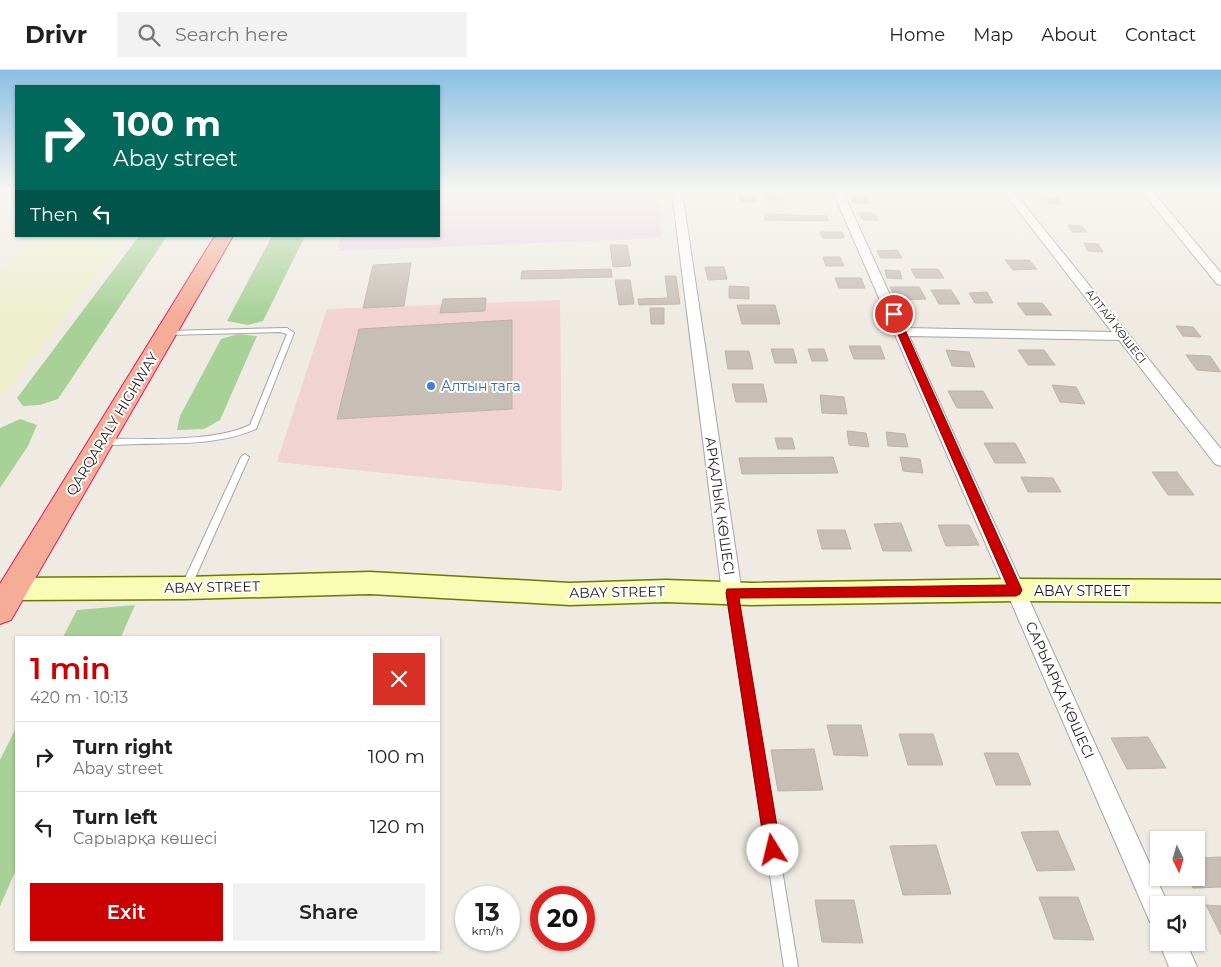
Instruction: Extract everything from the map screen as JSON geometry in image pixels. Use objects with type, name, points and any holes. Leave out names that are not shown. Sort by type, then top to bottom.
[{"type":"highway","name":"QARQARALY HIGHWAY","points":[[7,600],[223,237]]},
{"type":"main road","name":"ABAY STREET","points":[[7,600],[186,588],[370,583],[570,594],[666,591],[732,593],[1016,590],[1221,591]]},
{"type":"street","name":"АРҚАЛЫҚ КӨШЕСІ","points":[[683,234],[732,593]]},
{"type":"street","name":"САРЫАРҚА КӨШЕСІ","points":[[857,234],[1151,896]]},
{"type":"street","name":"АЛТАЙ КӨШЕСІ","points":[[1042,234],[1221,460]]},
{"type":"street","points":[[1182,234],[1221,280]]},
{"type":"street","points":[[902,332],[1124,336]]},
{"type":"street","points":[[1176,951],[1182,967]]},
{"type":"lane","points":[[101,442],[198,438],[246,433],[253,427],[291,333],[287,330],[167,333]]},
{"type":"lane","points":[[186,588],[245,457]]},
{"type":"lane","name":"АРҚАЛЫҚ КӨШЕСІ","points":[[732,593],[791,967]]},
{"type":"shaded area","points":[[440,234],[662,234],[662,238],[337,251],[341,237],[440,237]]},
{"type":"shaded area","name":"Алтын тага","points":[[560,300],[562,491],[277,462],[327,309]]},
{"type":"green space","points":[[35,237],[127,237],[0,400],[0,271]]},
{"type":"green space","points":[[138,237],[166,237],[58,399],[40,405],[23,406],[17,398]]},
{"type":"green space","points":[[271,237],[305,237],[263,321],[248,325],[227,321]]},
{"type":"green space","points":[[238,334],[257,336],[220,420],[204,429],[177,430],[180,416],[221,339]]},
{"type":"green space","points":[[20,419],[37,425],[28,446],[0,488],[0,428]]},
{"type":"green space","points":[[135,605],[121,636],[64,636],[77,610]]},
{"type":"green space","points":[[15,730],[15,872],[0,906],[0,760]]},
{"type":"building","points":[[821,234],[843,234],[844,238],[823,238]]},
{"type":"building","points":[[1084,243],[1098,244],[1103,252],[1088,251]]},
{"type":"building","points":[[610,245],[627,245],[631,266],[613,267]]},
{"type":"building","points":[[897,250],[902,258],[881,258],[877,251]]},
{"type":"building","points":[[823,257],[840,257],[844,266],[826,266]]},
{"type":"building","points":[[1005,260],[1029,260],[1037,269],[1013,270]]},
{"type":"building","points":[[411,263],[404,306],[363,308],[373,265]]},
{"type":"building","points":[[705,267],[724,267],[727,279],[708,280]]},
{"type":"building","points":[[611,269],[612,277],[521,279],[522,271]]},
{"type":"building","points":[[911,269],[938,269],[944,278],[916,278]]},
{"type":"building","points":[[885,270],[900,271],[902,279],[887,278]]},
{"type":"building","points":[[665,276],[676,276],[680,304],[639,305],[638,299],[668,298]]},
{"type":"building","points":[[835,278],[861,278],[865,288],[839,288]]},
{"type":"building","points":[[615,280],[630,280],[634,304],[619,305]]},
{"type":"building","points":[[729,286],[749,287],[749,299],[729,298]]},
{"type":"building","points":[[890,287],[919,287],[926,299],[896,300]]},
{"type":"building","points":[[931,290],[951,290],[960,304],[939,304]]},
{"type":"building","points":[[987,292],[993,303],[975,303],[969,293]]},
{"type":"building","points":[[486,298],[485,311],[440,313],[443,299]]},
{"type":"building","points":[[1017,303],[1042,303],[1052,315],[1026,315]]},
{"type":"building","points":[[737,305],[775,305],[780,324],[742,324]]},
{"type":"building","points":[[650,308],[664,308],[664,324],[651,324]]},
{"type":"building","points":[[512,320],[512,409],[337,419],[359,329]]},
{"type":"building","points":[[1176,326],[1193,327],[1201,337],[1183,336]]},
{"type":"building","points":[[849,346],[880,346],[885,359],[854,359]]},
{"type":"building","points":[[771,349],[793,349],[797,363],[775,363]]},
{"type":"building","points":[[808,349],[824,349],[828,361],[812,361]]},
{"type":"building","points":[[946,350],[969,352],[975,367],[952,366]]},
{"type":"building","points":[[1018,350],[1044,350],[1055,365],[1028,365]]},
{"type":"building","points":[[725,351],[749,351],[753,369],[728,369]]},
{"type":"building","points":[[1186,355],[1210,356],[1221,372],[1197,370]]},
{"type":"building","points":[[732,384],[763,384],[767,402],[736,402]]},
{"type":"building","points":[[1052,385],[1076,387],[1085,404],[1060,402]]},
{"type":"building","points":[[948,391],[983,391],[993,408],[957,408]]},
{"type":"building","points":[[820,395],[844,397],[847,414],[822,413]]},
{"type":"building","points":[[847,431],[866,433],[869,447],[849,445]]},
{"type":"building","points":[[886,432],[905,434],[908,447],[888,446]]},
{"type":"building","points":[[775,438],[792,438],[795,449],[778,449]]},
{"type":"building","points":[[984,443],[1015,443],[1026,463],[995,463]]},
{"type":"building","points":[[833,457],[838,473],[742,474],[739,458]]},
{"type":"building","points":[[900,457],[920,459],[923,473],[903,471]]},
{"type":"building","points":[[1152,472],[1177,472],[1194,495],[1168,495]]},
{"type":"building","points":[[1021,477],[1053,478],[1061,492],[1028,492]]},
{"type":"building","points":[[901,523],[912,551],[883,551],[874,524]]},
{"type":"building","points":[[938,525],[969,525],[979,545],[946,546]]},
{"type":"building","points":[[817,530],[845,530],[851,549],[822,549]]},
{"type":"building","points":[[827,725],[861,725],[868,756],[834,755]]},
{"type":"building","points":[[899,734],[933,734],[943,765],[908,765]]},
{"type":"building","points":[[1148,737],[1166,768],[1127,769],[1111,738]]},
{"type":"building","points":[[814,749],[823,790],[778,791],[771,750]]},
{"type":"building","points":[[984,753],[1018,753],[1031,785],[996,785]]},
{"type":"building","points":[[1058,831],[1075,870],[1037,871],[1021,832]]},
{"type":"building","points":[[936,845],[951,894],[903,895],[890,846]]},
{"type":"building","points":[[1221,857],[1221,887],[1193,888],[1192,886],[1205,886],[1205,858]]},
{"type":"building","points":[[1039,897],[1078,897],[1094,940],[1054,939]]},
{"type":"building","points":[[815,900],[854,900],[863,943],[822,942]]},
{"type":"building","points":[[1206,905],[1221,906],[1221,935]]},
{"type":"place","name":"Алтын тага","points":[[431,386]]},
{"type":"route","points":[[773,850],[732,593],[1016,590],[894,314]]}]
